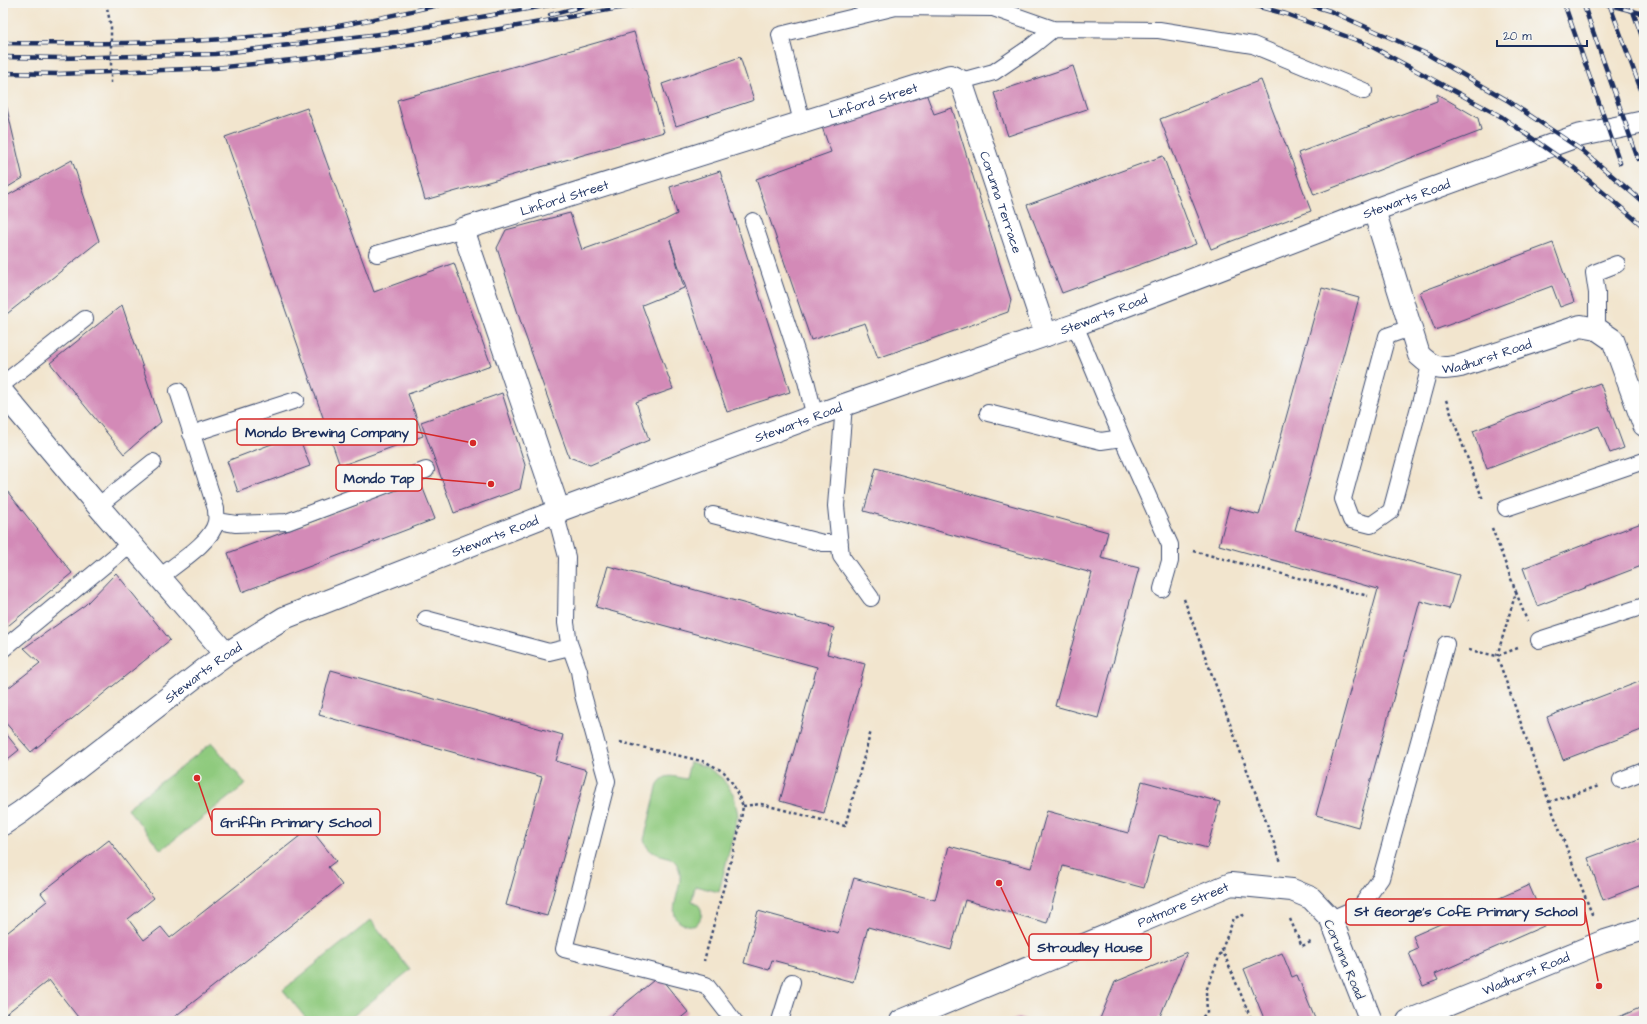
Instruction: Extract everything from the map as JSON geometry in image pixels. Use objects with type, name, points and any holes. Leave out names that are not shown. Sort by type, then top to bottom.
[{"type":"street","name":"Linford Street","points":[[463,229],[802,122],[955,79]]},
{"type":"street","name":"Corunna Terrace","points":[[955,79],[1046,335]]},
{"type":"street","name":"Stewarts Road","points":[[3,824],[21,812],[226,654],[284,618],[557,512],[844,405],[1075,325],[1374,210],[1577,136],[1644,122]]},
{"type":"street","name":"Wadhurst Road","points":[[1374,210],[1419,355],[1436,367],[1460,366],[1581,326],[1598,329]]},
{"type":"street","points":[[463,229],[557,512]]},
{"type":"street","points":[[1598,329],[1613,340],[1644,425]]},
{"type":"street","points":[[3,393],[130,544],[226,654]]},
{"type":"street","name":"Patmore Street","points":[[901,1021],[1231,884],[1292,890]]},
{"type":"street","name":"Corunna Road","points":[[1292,890],[1311,898],[1334,926],[1371,1021]]},
{"type":"street","name":"Wadhurst Road","points":[[1408,1021],[1602,942],[1644,929]]},
{"type":"lane","points":[[802,122],[780,35],[896,7],[993,8],[1053,29],[1159,30],[1253,45],[1364,91]]},
{"type":"lane","points":[[955,79],[994,72],[1032,46],[1053,29]]},
{"type":"lane","points":[[753,221],[806,381],[815,417]]},
{"type":"lane","points":[[377,254],[463,229]]},
{"type":"lane","points":[[1598,329],[1597,293],[1594,273],[1617,264]]},
{"type":"lane","points":[[3,384],[85,319]]},
{"type":"lane","points":[[1075,325],[1122,438],[1170,545],[1170,561],[1162,589]]},
{"type":"lane","points":[[1410,328],[1387,336],[1343,499],[1351,520],[1371,525],[1391,511],[1436,367]]},
{"type":"lane","points":[[160,577],[203,542],[212,532],[217,521],[216,509],[178,391]]},
{"type":"lane","points":[[191,434],[296,400]]},
{"type":"lane","points":[[844,405],[836,506],[841,556],[871,598]]},
{"type":"lane","points":[[988,413],[1101,441],[1122,438]]},
{"type":"lane","points":[[1506,508],[1644,461]]},
{"type":"lane","points":[[98,506],[153,462]]},
{"type":"lane","points":[[217,521],[236,524],[287,522],[426,470]]},
{"type":"lane","points":[[557,512],[567,557],[566,623],[570,648],[578,671],[583,695],[608,781],[564,949],[706,985],[734,1021]]},
{"type":"lane","points":[[713,515],[823,543],[840,543]]},
{"type":"lane","points":[[3,649],[130,544]]},
{"type":"lane","points":[[1537,641],[1644,606]]},
{"type":"lane","points":[[426,619],[549,652],[570,648]]},
{"type":"lane","points":[[1334,926],[1361,906],[1381,878],[1446,644]]},
{"type":"lane","points":[[1620,780],[1644,771]]},
{"type":"lane","points":[[780,1021],[792,982]]},
{"type":"path","points":[[106,3],[111,27],[111,83]]},
{"type":"path","points":[[1436,367],[1441,385],[1485,507]]},
{"type":"path","points":[[1446,644],[1497,656],[1537,641],[1516,592],[1490,522]]},
{"type":"path","points":[[1170,545],[1368,596]]},
{"type":"path","points":[[1516,592],[1497,656],[1549,802],[1602,942]]},
{"type":"path","points":[[1184,598],[1292,890]]},
{"type":"path","points":[[743,806],[761,804],[845,826],[871,731]]},
{"type":"path","points":[[598,748],[613,740],[706,762],[724,772],[733,784],[743,806],[740,826],[702,968],[690,981]]},
{"type":"path","points":[[1549,802],[1620,780]]},
{"type":"path","points":[[1198,1021],[1207,1013],[1206,991],[1221,948],[1234,918],[1252,912]]},
{"type":"path","points":[[1289,917],[1302,946],[1334,926]]},
{"type":"path","points":[[1221,948],[1252,1021]]},
{"type":"green space","points":[[212,743],[246,784],[161,850],[127,808]]},
{"type":"green space","points":[[690,762],[707,767],[722,778],[734,795],[738,815],[719,892],[695,886],[692,901],[699,906],[702,913],[700,920],[694,926],[683,924],[677,919],[674,912],[680,877],[679,869],[676,863],[672,859],[651,851],[647,847],[644,840],[658,784],[664,778],[670,776],[686,779]]},
{"type":"green space","points":[[371,920],[410,970],[347,1021],[308,1021],[283,990]]},
{"type":"building","points":[[634,32],[664,132],[425,200],[397,100]]},
{"type":"building","points":[[740,57],[754,100],[676,126],[662,84]]},
{"type":"building","points":[[1073,66],[1087,109],[1008,136],[994,93]]},
{"type":"building","points":[[1261,80],[1311,211],[1211,249],[1160,119]]},
{"type":"building","points":[[925,91],[934,114],[952,108],[1011,300],[1008,312],[878,358],[865,323],[811,340],[756,179],[831,152],[822,127]]},
{"type":"building","points":[[1437,94],[1478,118],[1481,131],[1314,195],[1298,153],[1437,101]]},
{"type":"building","points":[[3,100],[5,100],[23,178],[3,190]]},
{"type":"building","points":[[307,108],[374,292],[454,263],[491,365],[408,394],[423,436],[340,466],[225,137]]},
{"type":"building","points":[[1163,156],[1196,244],[1062,293],[1027,205]]},
{"type":"building","points":[[72,160],[99,241],[3,317],[3,198]]},
{"type":"building","points":[[720,171],[790,392],[727,412],[670,240],[684,288],[642,305],[673,389],[636,402],[649,440],[590,465],[569,457],[523,329],[497,248],[506,230],[570,213],[582,250],[663,221],[677,214],[670,187]]},
{"type":"building","points":[[1553,243],[1574,302],[1560,307],[1552,286],[1435,330],[1420,292]]},
{"type":"building","points":[[1322,288],[1359,298],[1295,530],[1459,575],[1449,609],[1420,601],[1358,827],[1316,815],[1378,589],[1219,545],[1229,507],[1259,515]]},
{"type":"building","points":[[122,305],[161,422],[124,454],[50,363]]},
{"type":"building","points":[[1600,383],[1624,448],[1610,453],[1599,426],[1487,469],[1473,431]]},
{"type":"building","points":[[502,393],[525,465],[520,489],[454,513],[421,422]]},
{"type":"building","points":[[298,434],[310,466],[238,492],[227,461]]},
{"type":"building","points":[[876,468],[1108,532],[1101,558],[1139,568],[1098,718],[1055,706],[1092,573],[864,511]]},
{"type":"building","points":[[420,481],[435,519],[242,592],[228,553]]},
{"type":"building","points":[[3,486],[72,573],[3,630]]},
{"type":"building","points":[[1644,522],[1644,565],[1537,606],[1523,568]]},
{"type":"building","points":[[608,566],[834,628],[827,654],[865,664],[824,813],[780,801],[817,667],[596,607]]},
{"type":"building","points":[[116,573],[170,640],[31,752],[3,720],[3,692],[40,663],[24,648],[85,605]]},
{"type":"building","points":[[331,670],[563,735],[556,761],[587,770],[547,916],[506,905],[542,777],[319,715]]},
{"type":"building","points":[[1644,680],[1644,729],[1563,760],[1547,717]]},
{"type":"building","points":[[3,730],[19,750],[3,763]]},
{"type":"building","points":[[1142,781],[1220,802],[1207,848],[1159,835],[1144,888],[1063,866],[1047,923],[965,900],[951,950],[868,927],[853,982],[772,960],[769,970],[744,963],[758,911],[838,933],[854,878],[935,900],[949,846],[1031,868],[1047,811],[1128,833]]},
{"type":"building","points":[[310,828],[336,861],[328,867],[342,885],[173,1018],[176,1021],[81,1021],[49,980],[3,1016],[3,936],[47,901],[41,893],[109,840],[154,898],[128,919],[144,940],[161,927],[170,938]]},
{"type":"building","points":[[1644,837],[1644,884],[1603,900],[1588,858]]},
{"type":"building","points":[[1529,885],[1546,925],[1435,974],[1438,980],[1423,986],[1409,953],[1418,949],[1413,936]]},
{"type":"building","points":[[1187,952],[1158,1021],[1099,1021],[1115,982]]},
{"type":"building","points":[[1282,953],[1292,977],[1297,975],[1316,1021],[1265,1021],[1244,969]]},
{"type":"building","points":[[659,976],[688,1012],[677,1021],[604,1021]]},
{"type":"building","points":[[1644,1006],[1644,1021],[1610,1021]]},
{"type":"building","points":[[1020,1017],[1030,1021],[1011,1021]]},
{"type":"railway","points":[[3,43],[192,41],[267,35],[341,26],[448,3]]},
{"type":"railway","points":[[3,57],[61,58],[215,54],[396,32],[561,3]]},
{"type":"railway","points":[[550,15],[595,3]]},
{"type":"railway","points":[[3,73],[58,74],[215,68],[311,58],[398,47],[648,3]]},
{"type":"railway","points":[[1245,3],[1286,14],[1367,44],[1502,117],[1573,167],[1644,227]]},
{"type":"railway","points":[[1304,3],[1330,11],[1427,54],[1507,100],[1583,151],[1644,203]]},
{"type":"railway","points":[[1564,3],[1620,163]]},
{"type":"railway","points":[[1583,3],[1638,159]]},
{"type":"railway","points":[[1609,3],[1644,98]]},
{"type":"railway","points":[[1630,3],[1644,42]]},
{"type":"railway","points":[[1606,4],[1644,14]]},
{"type":"place","name":"Mondo Brewing Company","points":[[473,443]]},
{"type":"place","name":"Mondo Tap","points":[[491,484]]},
{"type":"place","name":"Griffin Primary School","points":[[197,778]]},
{"type":"place","name":"Stroudley House","points":[[999,883]]},
{"type":"place","name":"St George's CofE Primary School","points":[[1599,986]]}]
